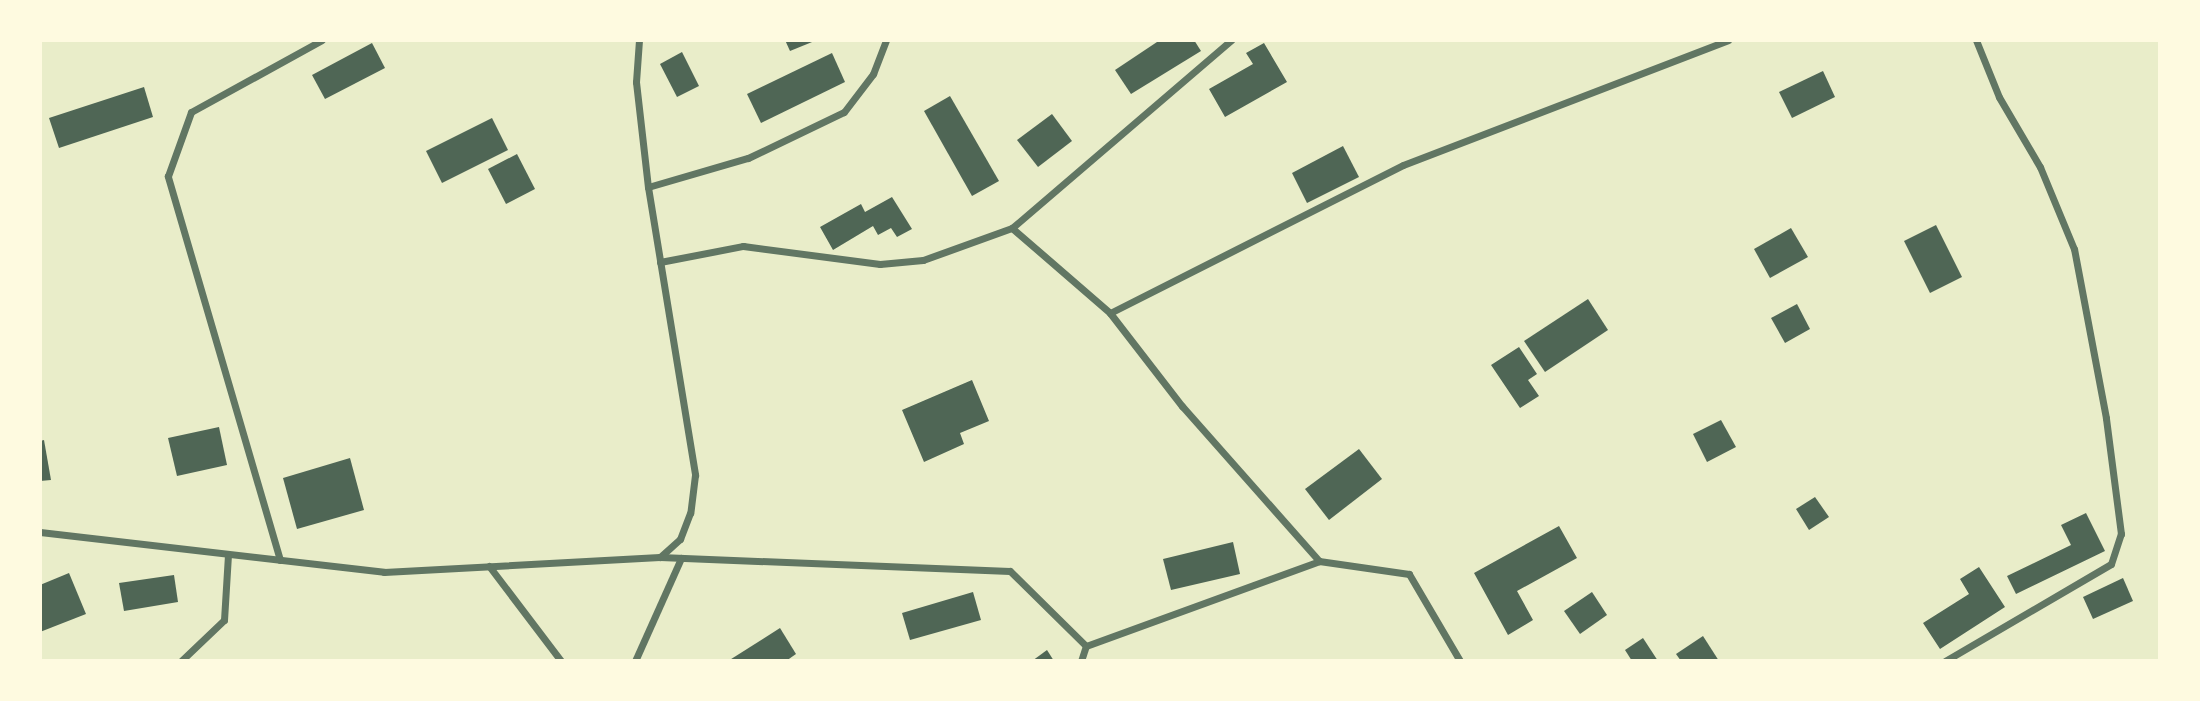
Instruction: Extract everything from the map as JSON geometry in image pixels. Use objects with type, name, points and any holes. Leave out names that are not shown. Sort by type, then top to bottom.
[{"type":"street","points":[[280,560],[168,176],[191,112],[322,40]]},
{"type":"street","points":[[639,40],[636,82],[648,187],[695,475],[690,513],[680,539],[660,557]]},
{"type":"street","points":[[648,187],[748,158],[844,112],[873,74],[886,40]]},
{"type":"street","points":[[660,262],[743,246],[828,259],[912,261],[1012,228],[1231,40]]},
{"type":"street","points":[[1110,313],[1403,165],[1728,40]]},
{"type":"street","points":[[1945,661],[2111,564],[2121,534],[2106,418],[2074,249],[2040,167],[1999,97],[1976,40]]},
{"type":"street","points":[[1012,228],[1110,313],[1182,406],[1319,561]]},
{"type":"street","points":[[40,532],[384,572],[660,557],[1010,571],[1086,646]]},
{"type":"street","points":[[181,661],[224,620],[228,555]]},
{"type":"street","points":[[635,661],[681,558]]},
{"type":"street","points":[[1080,661],[1086,646],[1319,561],[1409,574],[1460,661]]},
{"type":"street","points":[[489,566],[561,661]]},
{"type":"building","points":[[785,40],[817,40],[790,51]]},
{"type":"building","points":[[1160,40],[1194,40],[1201,51],[1131,94],[1115,70]]},
{"type":"building","points":[[372,43],[385,68],[325,99],[312,75]]},
{"type":"building","points":[[1264,43],[1287,82],[1225,117],[1209,89],[1253,64],[1246,53]]},
{"type":"building","points":[[682,52],[699,86],[677,97],[660,64]]},
{"type":"building","points":[[832,53],[845,82],[761,123],[747,94]]},
{"type":"building","points":[[1823,71],[1835,97],[1792,118],[1779,92]]},
{"type":"building","points":[[144,87],[153,117],[59,148],[49,118]]},
{"type":"building","points":[[950,96],[999,181],[972,196],[924,111]]},
{"type":"building","points":[[1052,114],[1072,141],[1038,167],[1017,140]]},
{"type":"building","points":[[492,118],[508,150],[442,183],[426,151]]},
{"type":"building","points":[[1343,146],[1359,177],[1307,203],[1292,173]]},
{"type":"building","points":[[517,154],[535,189],[506,204],[488,169]]},
{"type":"building","points":[[892,197],[912,229],[897,237],[891,228],[878,235],[873,226],[833,250],[820,227],[861,204],[865,212]]},
{"type":"building","points":[[1936,225],[1962,277],[1930,293],[1904,241]]},
{"type":"building","points":[[1791,228],[1808,257],[1770,278],[1754,249]]},
{"type":"building","points":[[1588,299],[1608,330],[1545,372],[1524,341]]},
{"type":"building","points":[[1797,304],[1810,329],[1785,343],[1771,318]]},
{"type":"building","points":[[1519,347],[1537,374],[1528,380],[1539,396],[1520,408],[1491,365]]},
{"type":"building","points":[[972,380],[989,421],[960,433],[964,444],[924,462],[902,410]]},
{"type":"building","points":[[1721,420],[1736,447],[1707,462],[1693,434]]},
{"type":"building","points":[[219,427],[227,465],[177,476],[168,438]]},
{"type":"building","points":[[44,440],[51,480],[40,481],[40,441]]},
{"type":"building","points":[[1359,449],[1382,479],[1329,520],[1305,489]]},
{"type":"building","points":[[350,458],[364,510],[297,529],[283,478]]},
{"type":"building","points":[[1815,497],[1829,517],[1809,530],[1796,509]]},
{"type":"building","points":[[2086,513],[2105,551],[2016,594],[2007,576],[2071,545],[2061,525]]},
{"type":"building","points":[[1559,526],[1577,558],[1517,591],[1533,620],[1508,635],[1474,573]]},
{"type":"building","points":[[1233,542],[1240,574],[1171,590],[1163,559]]},
{"type":"building","points":[[1979,567],[2005,607],[1940,649],[1923,623],[1969,594],[1960,579]]},
{"type":"building","points":[[69,573],[86,614],[40,632],[40,585]]},
{"type":"building","points":[[174,575],[178,602],[124,611],[119,583]]},
{"type":"building","points":[[2123,578],[2133,601],[2093,619],[2083,597]]},
{"type":"building","points":[[973,592],[981,620],[910,640],[902,613]]},
{"type":"building","points":[[1592,592],[1607,615],[1580,634],[1564,611]]},
{"type":"building","points":[[780,628],[796,654],[786,661],[728,661]]},
{"type":"building","points":[[1703,636],[1719,661],[1681,661],[1676,654]]},
{"type":"building","points":[[1643,638],[1658,661],[1632,661],[1625,650]]},
{"type":"building","points":[[1047,650],[1054,661],[1032,661]]}]
